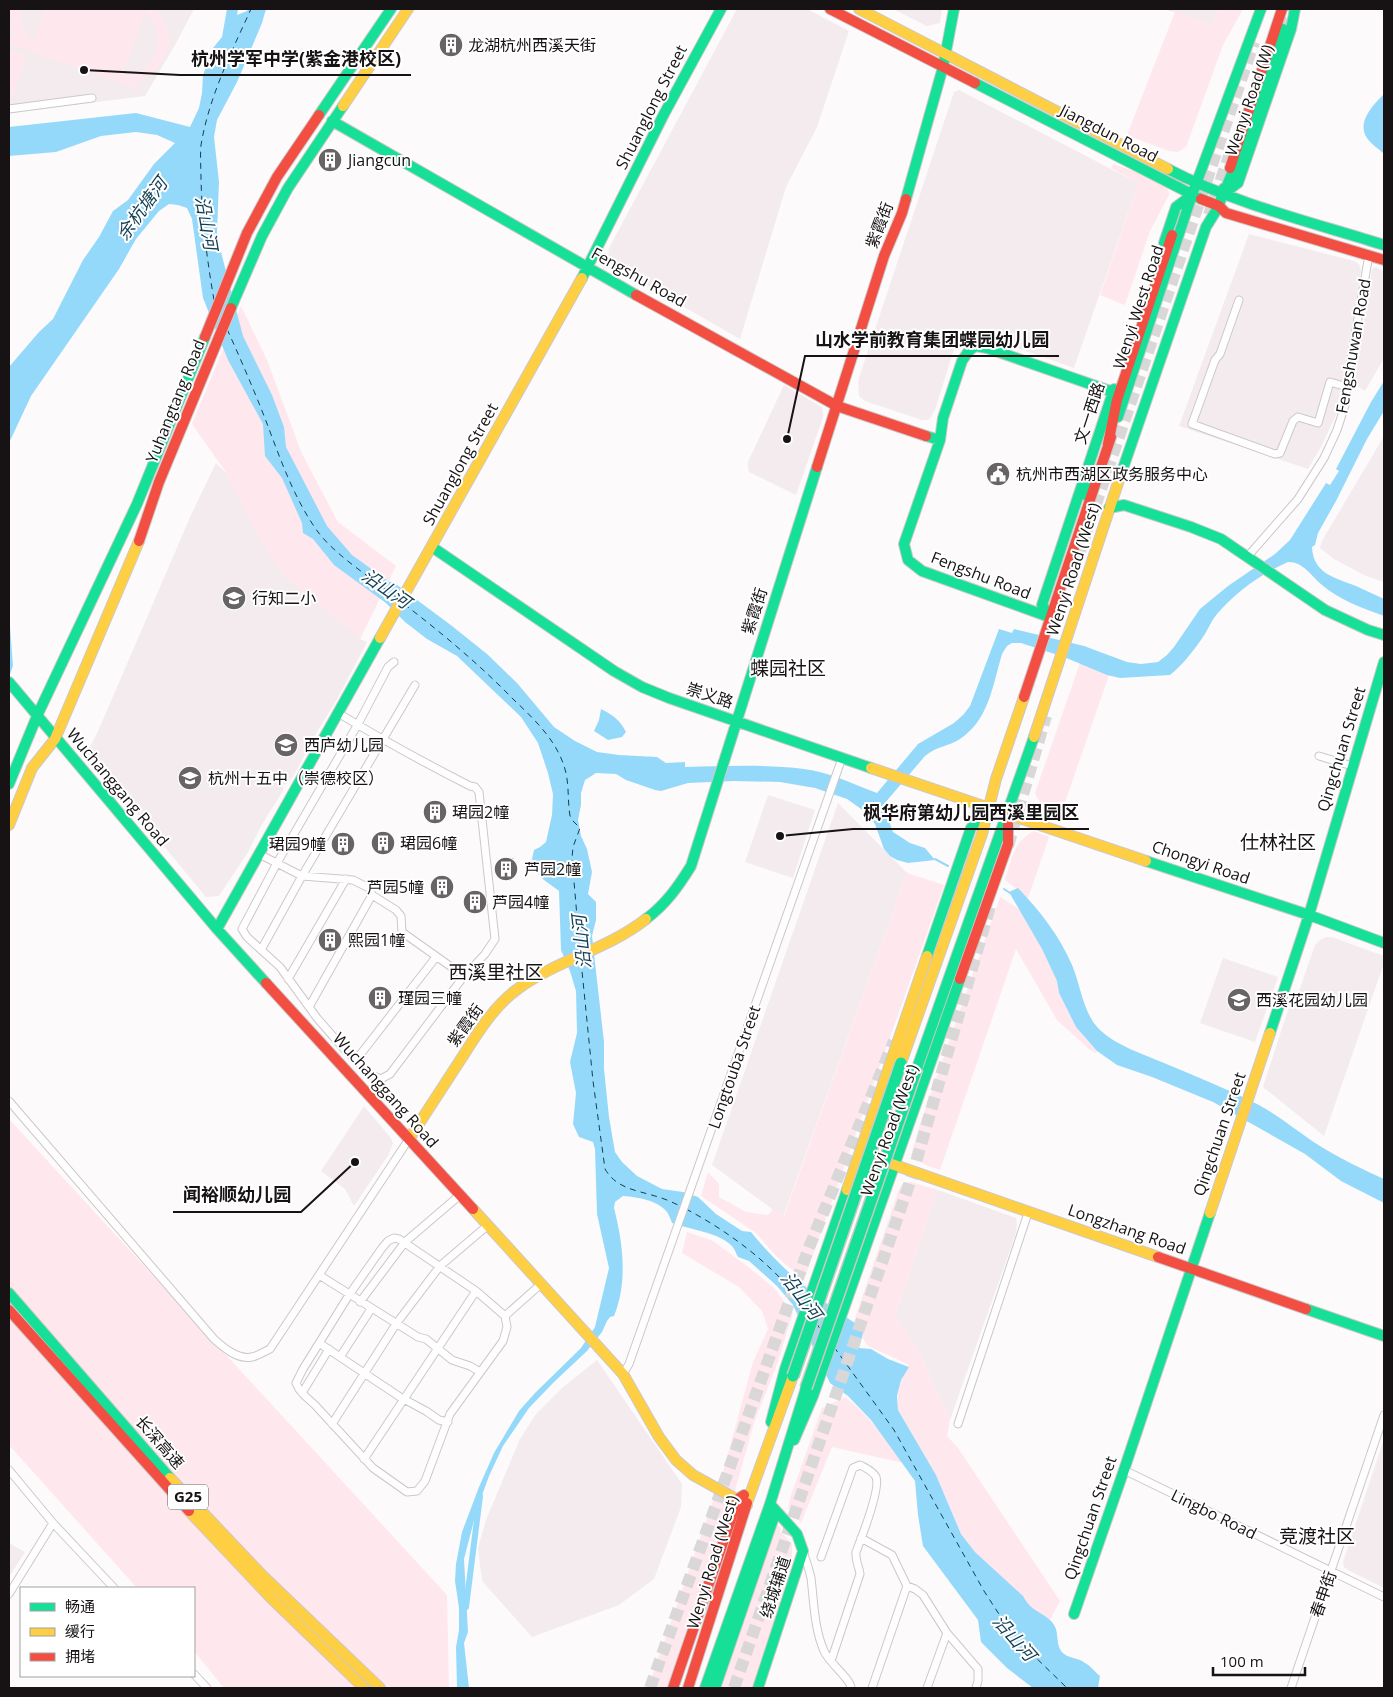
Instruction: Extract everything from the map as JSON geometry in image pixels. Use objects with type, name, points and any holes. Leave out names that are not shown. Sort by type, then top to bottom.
[{"type":"main road","name":"Yuhangtang Road","points":[[9,784],[37,716],[136,504],[247,233],[277,177],[391,9]]},
{"type":"main road","name":"Yuhangtang Road","points":[[9,825],[32,768],[55,739],[140,539],[159,482],[212,356],[240,283],[262,236],[288,188],[408,9]]},
{"type":"main road","name":"Shuanglong Street","points":[[217,929],[588,268],[664,114],[721,9]]},
{"type":"main road","name":"Jiangdun Road","points":[[830,9],[1116,154],[1194,189],[1222,195],[1384,245]]},
{"type":"main road","name":"Jiangdun Road","points":[[859,9],[946,53],[1194,189],[1226,213],[1384,260]]},
{"type":"main road","name":"紫霞街","points":[[409,1139],[478,1033],[498,1007],[518,988],[558,966],[612,942],[638,926],[661,908],[678,890],[691,866],[884,256],[902,214],[943,67],[954,9]]},
{"type":"main road","name":"Wenyi West Road","points":[[1052,618],[1108,444],[1194,189],[1261,9]]},
{"type":"main road","points":[[1222,195],[1234,150],[1282,9]]},
{"type":"main road","name":"Wenyi Road (W)","points":[[1222,195],[1238,183],[1291,28],[1295,9]]},
{"type":"main road","points":[[1222,195],[1247,137],[1283,29]]},
{"type":"main road","name":"Fengshu Road","points":[[332,121],[588,268],[836,406],[940,440]]},
{"type":"main road","name":"文一西路","points":[[1052,618],[1042,605],[1176,206],[1194,189]]},
{"type":"main road","name":"Wenyi Road (West)","points":[[809,1392],[917,1068],[1060,662],[1109,508],[1206,227],[1219,206],[1222,195]]},
{"type":"main road","points":[[1108,444],[1122,385],[1172,235]]},
{"type":"main road","name":"Fengshu Road","points":[[1052,618],[922,571],[908,560],[904,544],[940,440],[943,418],[962,361],[975,346],[987,348],[1113,392]]},
{"type":"main road","points":[[1082,524],[1082,509],[1088,470]]},
{"type":"main road","points":[[1115,492],[1124,505]]},
{"type":"main road","points":[[1109,508],[1124,505],[1221,539],[1325,610],[1368,630],[1384,635]]},
{"type":"main road","name":"崇义路","points":[[432,546],[614,671],[642,686],[692,708],[737,721],[910,782],[1008,813]]},
{"type":"main road","name":"Wenyi Road (West)","points":[[789,1373],[982,834],[996,779],[1052,618]]},
{"type":"main road","name":"Qingchuan Street","points":[[1074,1614],[1124,1470],[1309,915],[1384,662]]},
{"type":"main road","name":"Wuchanggang Road","points":[[9,682],[55,739],[217,929],[622,1374],[634,1390],[659,1439],[676,1460],[686,1470],[706,1483],[742,1502]]},
{"type":"main road","name":"Wenyi Road (West)","points":[[688,1688],[705,1639],[742,1502],[752,1488],[768,1445],[832,1234],[859,1153],[971,828],[989,807]]},
{"type":"main road","name":"Wenyi Road (West)","points":[[705,1688],[773,1507],[786,1454],[868,1240],[1008,844],[1008,813]]},
{"type":"main road","name":"Chongyi Road","points":[[1008,813],[1309,915],[1384,943]]},
{"type":"main road","name":"Longzhang Road","points":[[859,1153],[1384,1336]]},
{"type":"main road","name":"长深高速","points":[[9,1293],[182,1491],[260,1574],[380,1688]]},
{"type":"main road","name":"长深高速","points":[[9,1310],[162,1484],[254,1580],[364,1688]]},
{"type":"main road","points":[[673,1688],[742,1502]]},
{"type":"main road","points":[[716,1688],[773,1507]]},
{"type":"main road","name":"绕城辅道","points":[[758,1688],[803,1551],[797,1534],[773,1507]]},
{"type":"main road","points":[[722,1664],[724,1634],[740,1612]]},
{"type":"street","points":[[9,109],[92,98]]},
{"type":"street","name":"Fengshuwan Road","points":[[1252,560],[1298,499],[1324,458],[1337,430],[1346,402],[1347,380],[1369,255]]},
{"type":"street","points":[[1239,300],[1192,424],[1275,454],[1280,453],[1293,422],[1298,417],[1318,423],[1330,382],[1348,387]]},
{"type":"street","points":[[338,713],[358,724],[384,739],[455,778],[475,787],[479,792],[495,939],[485,954],[464,976],[390,1074],[381,1079],[371,1075],[317,1018],[280,967],[247,937],[242,929],[277,863],[358,724],[388,667],[394,662]]},
{"type":"street","points":[[261,950],[302,876],[415,685]]},
{"type":"street","points":[[1319,756],[1352,766]]},
{"type":"street","name":"Longtouba Street","points":[[622,1374],[629,1364],[842,758]]},
{"type":"street","points":[[259,854],[302,876],[353,880],[369,888],[372,895],[396,910],[400,916],[402,932],[464,976]]},
{"type":"street","points":[[288,979],[346,879]]},
{"type":"street","points":[[309,1007],[372,895]]},
{"type":"street","points":[[356,1060],[436,957]]},
{"type":"street","points":[[307,1028],[317,1018]]},
{"type":"street","points":[[9,1101],[214,1339],[237,1356],[252,1357],[270,1349],[409,1139]]},
{"type":"street","points":[[360,1302],[405,1242],[460,1195]]},
{"type":"street","points":[[958,1424],[1028,1213]]},
{"type":"street","points":[[332,1424],[396,1324],[440,1266],[488,1226]]},
{"type":"street","points":[[394,1238],[405,1242],[476,1290],[505,1316],[507,1327],[503,1341],[458,1402],[448,1422],[426,1481],[417,1491],[407,1492],[364,1459],[302,1393],[296,1383],[298,1376],[349,1295],[382,1248],[388,1241],[394,1238]]},
{"type":"street","points":[[319,1275],[396,1324],[418,1337],[426,1339],[452,1360],[470,1366],[480,1372]]},
{"type":"street","points":[[505,1316],[541,1284]]},
{"type":"street","points":[[364,1459],[476,1290]]},
{"type":"street","points":[[340,1357],[371,1308]]},
{"type":"street","points":[[319,1343],[403,1399],[439,1420],[448,1422]]},
{"type":"street","points":[[302,1393],[329,1349]]},
{"type":"street","name":"春申街","points":[[1291,1688],[1384,1415]]},
{"type":"street","points":[[821,1557],[853,1468],[860,1465],[869,1469],[876,1477],[876,1490],[855,1560],[859,1566],[860,1574],[830,1661]]},
{"type":"street","points":[[9,1470],[53,1523],[113,1587]]},
{"type":"street","name":"Lingbo Road","points":[[1124,1470],[1384,1597]]},
{"type":"street","points":[[9,1594],[53,1523]]},
{"type":"street","points":[[861,1538],[892,1555],[907,1586],[923,1595],[947,1633],[978,1669],[976,1688]]},
{"type":"street","points":[[803,1551],[810,1576],[820,1641],[830,1661],[846,1677],[851,1684],[851,1688]]},
{"type":"street","points":[[872,1688],[907,1586]]},
{"type":"street","points":[[927,1688],[947,1633]]},
{"type":"street","points":[[195,1675],[207,1688]]},
{"type":"shaded area","points":[[9,9],[194,9],[145,96],[9,113]]},
{"type":"shaded area","points":[[10,9],[20,9],[23,27],[27,35],[34,41],[45,9],[156,9],[167,27],[169,34],[168,49],[162,62],[152,74],[139,81],[136,89],[9,44],[14,32],[11,25]],"holes":[[[145,11],[152,20],[156,30],[157,41],[156,51],[151,61],[135,73],[123,74]]]},
{"type":"shaded area","points":[[737,9],[807,9],[849,31],[817,127],[786,187],[740,339],[611,265],[608,256],[609,248]]},
{"type":"shaded area","points":[[893,9],[942,9],[940,23],[927,26]]},
{"type":"shaded area","points":[[1164,9],[1218,9],[1212,25]]},
{"type":"shaded area","points":[[1218,9],[1243,9],[1223,45],[1186,147],[1178,152],[1169,151],[1127,135],[1175,12],[1212,25]]},
{"type":"shaded area","points":[[9,50],[27,56],[11,101],[9,101]]},
{"type":"shaded area","points":[[959,90],[1138,183],[1074,368],[983,336],[970,337],[961,341],[954,349],[935,410],[929,420],[922,420],[865,401],[859,396],[858,381],[954,92]]},
{"type":"shaded area","points":[[1114,164],[1157,180],[1168,189],[1169,195],[1150,231],[1125,305],[1100,295],[1138,183],[1111,168]]},
{"type":"shaded area","points":[[1249,234],[1354,261],[1359,264],[1361,271],[1336,415],[1308,469],[1179,426]]},
{"type":"shaded area","points":[[1374,267],[1384,271],[1384,358],[1365,391],[1353,383]]},
{"type":"shaded area","points":[[241,306],[267,360],[302,454],[338,522],[396,566],[360,639],[282,574],[259,538],[225,471],[192,424]]},
{"type":"shaded area","points":[[784,385],[822,407],[823,412],[823,417],[796,495],[749,472],[748,467],[748,462]]},
{"type":"shaded area","points":[[1384,436],[1384,582],[1366,576],[1334,559],[1320,548],[1322,541]]},
{"type":"shaded area","points":[[216,463],[234,481],[360,639],[367,642],[293,777],[285,785],[267,770],[284,789],[261,826],[248,852],[219,896],[206,897],[87,753],[191,515]]},
{"type":"shaded area","points":[[1080,663],[1109,675],[1061,814],[1039,801],[1035,793]]},
{"type":"shaded area","points":[[768,795],[815,810],[793,878],[745,862]]},
{"type":"shaded area","points":[[838,803],[907,873],[783,1217],[712,1165]]},
{"type":"shaded area","points":[[1034,831],[1049,837],[1028,898],[1005,880],[1014,851],[1027,835]]},
{"type":"shaded area","points":[[907,873],[944,885],[804,1280],[775,1255],[756,1233],[701,1196],[708,1172],[719,1184],[719,1197],[746,1212],[768,1215],[773,1209],[784,1216]]},
{"type":"shaded area","points":[[1000,897],[1021,910],[1042,949],[1057,981],[1059,993],[1076,1027],[1097,1051],[1096,1053],[1090,1050],[1057,1020],[1016,949],[940,1170],[928,1166],[911,1156],[919,1127]]},
{"type":"shaded area","points":[[1326,937],[1332,937],[1384,956],[1384,963],[1324,1136],[1263,1087],[1288,1010],[1297,997],[1315,945]]},
{"type":"shaded area","name":"西溪花园幼儿园","points":[[1223,958],[1278,977],[1255,1042],[1200,1023]]},
{"type":"shaded area","points":[[364,1106],[393,1143],[389,1154],[354,1206],[345,1189],[321,1171]]},
{"type":"shaded area","points":[[9,1119],[447,1595],[449,1688],[224,1688],[195,1652],[195,1587],[136,1587],[9,1445]]},
{"type":"shaded area","points":[[911,1182],[938,1190],[895,1316],[919,1352],[950,1420],[947,1436],[958,1448],[1060,1601],[1050,1620],[1032,1609],[1022,1596],[975,1552],[961,1534],[936,1475],[898,1410],[898,1394],[901,1380],[909,1366],[868,1346],[853,1324],[899,1189],[903,1183]]},
{"type":"shaded area","points":[[938,1190],[1016,1218],[1017,1224],[1016,1233],[950,1420],[919,1352],[895,1316]]},
{"type":"shaded area","points":[[687,1232],[713,1241],[747,1266],[774,1288],[793,1313],[777,1364],[754,1423],[734,1494],[720,1483],[753,1362],[768,1329],[762,1311],[739,1287],[682,1253]]},
{"type":"shaded area","points":[[597,1360],[682,1484],[681,1507],[654,1579],[619,1605],[532,1637],[482,1581],[478,1548],[486,1520],[520,1439],[536,1414],[562,1388]]},
{"type":"shaded area","points":[[845,1397],[869,1419],[904,1463],[832,1447],[801,1523],[788,1508],[790,1498],[822,1408]]},
{"type":"shaded area","points":[[1384,1439],[1384,1588],[1348,1570],[1344,1567],[1343,1562]]},
{"type":"shaded area","points":[[714,1498],[730,1503],[667,1688],[648,1688]]},
{"type":"shaded area","points":[[776,1524],[781,1528],[780,1533],[792,1544],[792,1558],[775,1623],[754,1688],[720,1688]]},
{"type":"shaded area","points":[[9,1543],[25,1552],[9,1577]]},
{"type":"water","points":[[227,9],[238,9],[237,15],[248,9],[266,9],[237,82],[217,120],[214,137],[219,182],[217,232],[243,336],[272,395],[284,427],[286,447],[327,526],[352,555],[388,581],[397,585],[487,654],[517,683],[554,727],[575,741],[597,752],[657,757],[666,763],[685,762],[685,767],[759,766],[804,769],[832,776],[877,793],[918,744],[954,723],[970,706],[999,629],[1012,633],[1014,629],[1084,646],[1127,662],[1141,664],[1158,662],[1174,647],[1200,609],[1228,586],[1275,554],[1290,540],[1326,483],[1330,485],[1339,471],[1336,469],[1384,381],[1384,411],[1367,439],[1318,533],[1315,545],[1312,547],[1316,563],[1327,574],[1384,599],[1384,616],[1336,595],[1299,564],[1288,562],[1259,577],[1232,598],[1215,617],[1188,658],[1170,675],[1120,678],[1107,675],[1064,657],[1021,643],[1012,643],[1007,646],[1002,654],[988,701],[978,722],[960,739],[925,756],[884,804],[893,832],[910,843],[925,848],[935,860],[908,863],[890,856],[884,849],[875,824],[864,811],[847,799],[815,788],[780,782],[734,781],[688,783],[661,791],[626,780],[616,774],[596,773],[585,780],[581,793],[578,820],[592,872],[588,894],[596,902],[596,920],[592,936],[604,1042],[604,1069],[609,1117],[615,1152],[622,1162],[637,1176],[662,1189],[683,1192],[698,1197],[716,1214],[742,1231],[751,1232],[789,1273],[833,1308],[864,1329],[859,1348],[871,1349],[888,1359],[909,1367],[901,1380],[897,1396],[898,1410],[936,1475],[961,1534],[975,1552],[1023,1596],[1033,1609],[1052,1622],[1056,1629],[1058,1644],[1063,1654],[1087,1664],[1100,1676],[1098,1688],[1033,1688],[1007,1668],[981,1642],[978,1620],[923,1546],[915,1481],[871,1420],[848,1396],[830,1383],[793,1305],[777,1286],[749,1261],[738,1257],[733,1247],[726,1241],[712,1234],[672,1223],[667,1212],[653,1202],[623,1196],[615,1202],[614,1208],[622,1249],[623,1276],[614,1316],[610,1317],[602,1332],[587,1351],[529,1408],[503,1446],[477,1509],[464,1559],[468,1632],[464,1643],[469,1688],[457,1688],[456,1647],[459,1630],[459,1608],[455,1581],[462,1532],[494,1453],[519,1411],[581,1348],[595,1327],[609,1268],[597,1214],[595,1149],[593,1142],[579,1137],[573,1124],[576,1093],[570,1062],[577,1033],[576,991],[561,950],[559,891],[539,875],[532,859],[534,850],[546,842],[552,815],[553,794],[538,743],[521,717],[457,656],[427,639],[405,622],[386,603],[334,565],[313,539],[303,533],[302,523],[282,478],[265,456],[263,424],[228,360],[203,298],[192,219],[187,208],[169,204],[159,211],[136,239],[119,269],[31,396],[9,443],[9,367],[39,332],[53,319],[83,260],[99,237],[113,211],[128,200],[154,164],[175,143],[157,135],[136,132],[101,136],[56,152],[9,156],[9,127],[136,113],[190,127],[199,108],[203,75],[213,48],[222,37]]},
{"type":"water","points":[[1384,94],[1384,154],[1367,138],[1364,126],[1368,114]]},
{"type":"water","points":[[9,613],[13,666],[9,677]]},
{"type":"water","points":[[601,709],[619,721],[626,732],[622,737],[608,740],[594,731]]},
{"type":"water","points":[[1018,888],[1041,915],[1061,944],[1072,965],[1086,1008],[1100,1030],[1114,1041],[1130,1049],[1257,1104],[1328,1151],[1384,1179],[1384,1203],[1341,1181],[1305,1154],[1213,1102],[1117,1065],[1097,1051],[1076,1027],[1059,993],[1057,981],[1042,949],[1009,892]]},
{"type":"waterway","points":[[935,859],[948,866]]},
{"type":"waterway","points":[[1004,889],[1010,893]]},
{"type":"waterway","points":[[466,1607],[480,1496]]},
{"type":"ferry route","points":[[214,300],[204,225],[201,145],[215,92],[251,9]]},
{"type":"ferry route","points":[[227,329],[257,398],[288,478],[309,519],[335,550],[397,598]]},
{"type":"ferry route","points":[[404,604],[488,674],[542,729],[559,754],[567,776],[570,816],[580,828],[573,847],[572,858],[580,952]]},
{"type":"ferry route","points":[[581,961],[593,1081],[605,1169],[620,1184],[680,1206]]},
{"type":"ferry route","points":[[686,1209],[734,1238],[749,1250],[778,1276],[802,1304]]},
{"type":"ferry route","points":[[816,1323],[821,1330]]},
{"type":"ferry route","points":[[834,1347],[894,1430],[984,1591],[1008,1628],[1067,1688]]},
{"type":"tunnel","points":[[1283,29],[1290,9]]},
{"type":"tunnel","points":[[1072,574],[1254,42]]},
{"type":"tunnel","points":[[1209,215],[1230,153]]},
{"type":"tunnel","points":[[1172,235],[1188,194]]},
{"type":"tunnel","points":[[1008,846],[1046,716]]},
{"type":"tunnel","points":[[946,914],[970,853]]},
{"type":"tunnel","points":[[734,1688],[912,1176],[991,903]]},
{"type":"tunnel","points":[[650,1688],[808,1250],[894,1041]]},
{"type":"traffic: fast","points":[[319,115],[391,9]]},
{"type":"traffic: fast","points":[[582,278],[664,114],[721,9]]},
{"type":"traffic: fast","points":[[906,199],[943,67],[954,9]]},
{"type":"traffic: fast","points":[[1118,417],[1192,195],[1261,9]]},
{"type":"traffic: fast","points":[[1223,194],[1238,183],[1291,29],[1295,9]]},
{"type":"traffic: fast","points":[[1223,195],[1247,137],[1283,29]]},
{"type":"traffic: fast","points":[[975,83],[1201,199]]},
{"type":"traffic: fast","points":[[231,308],[262,236],[288,188],[343,106]]},
{"type":"traffic: fast","points":[[332,121],[636,295]]},
{"type":"traffic: fast","points":[[1168,169],[1247,202],[1384,245]]},
{"type":"traffic: fast","points":[[1119,480],[1206,227],[1219,206],[1224,188]]},
{"type":"traffic: fast","points":[[1164,243],[1176,207],[1192,195]]},
{"type":"traffic: fast","points":[[9,784],[37,716],[137,504],[205,337]]},
{"type":"traffic: fast","points":[[940,440],[943,418],[962,361],[975,346],[987,348],[1113,392]]},
{"type":"traffic: fast","points":[[1052,618],[1042,605],[1114,389]]},
{"type":"traffic: fast","points":[[926,436],[940,440],[904,544],[908,560],[922,571],[1052,618]]},
{"type":"traffic: fast","points":[[646,919],[671,895],[691,866],[817,467]]},
{"type":"traffic: fast","points":[[1085,495],[1089,479],[1088,470]]},
{"type":"traffic: fast","points":[[1109,508],[1124,505],[1221,539],[1325,610],[1368,630],[1384,635]]},
{"type":"traffic: fast","points":[[432,547],[614,671],[642,687],[871,768]]},
{"type":"traffic: fast","points":[[217,929],[380,638]]},
{"type":"traffic: fast","points":[[1270,1033],[1309,915],[1384,662]]},
{"type":"traffic: fast","points":[[9,682],[217,929],[266,983]]},
{"type":"traffic: fast","points":[[917,1068],[1034,737]]},
{"type":"traffic: fast","points":[[927,956],[971,828],[988,808]]},
{"type":"traffic: fast","points":[[1146,861],[1309,915],[1384,943]]},
{"type":"traffic: fast","points":[[794,1440],[813,1396],[960,979]]},
{"type":"traffic: fast","points":[[793,1376],[901,1063]]},
{"type":"traffic: fast","points":[[806,1388],[917,1068]]},
{"type":"traffic: fast","points":[[771,1422],[785,1369],[847,1190]]},
{"type":"traffic: fast","points":[[1074,1614],[1210,1213]]},
{"type":"traffic: fast","points":[[9,1293],[170,1478]]},
{"type":"traffic: fast","points":[[1306,1309],[1384,1336]]},
{"type":"traffic: fast","points":[[705,1688],[770,1504],[806,1388]]},
{"type":"traffic: fast","points":[[758,1688],[803,1551],[797,1534],[770,1504]]},
{"type":"traffic: fast","points":[[715,1688],[776,1511]]},
{"type":"traffic: slow","points":[[343,106],[408,9]]},
{"type":"traffic: slow","points":[[859,9],[1168,169]]},
{"type":"traffic: slow","points":[[380,638],[582,278]]},
{"type":"traffic: slow","points":[[1034,737],[1119,480]]},
{"type":"traffic: slow","points":[[9,825],[32,768],[55,739],[139,541]]},
{"type":"traffic: slow","points":[[901,1063],[982,834],[996,779],[1024,697]]},
{"type":"traffic: slow","points":[[871,768],[1146,861]]},
{"type":"traffic: slow","points":[[409,1139],[493,1012],[510,995],[534,978],[616,939],[646,919]]},
{"type":"traffic: slow","points":[[847,1190],[927,956]]},
{"type":"traffic: slow","points":[[1210,1213],[1270,1033]]},
{"type":"traffic: slow","points":[[863,1154],[1158,1257]]},
{"type":"traffic: slow","points":[[473,1209],[623,1374],[659,1437],[676,1460],[693,1475],[747,1505]]},
{"type":"traffic: slow","points":[[747,1503],[793,1376]]},
{"type":"traffic: slow","points":[[170,1478],[261,1574],[380,1688]]},
{"type":"traffic: slow","points":[[189,1511],[271,1598],[364,1688]]},
{"type":"traffic: jam","points":[[830,9],[975,83]]},
{"type":"traffic: jam","points":[[1230,168],[1282,9]]},
{"type":"traffic: jam","points":[[205,337],[247,233],[277,177],[319,115]]},
{"type":"traffic: jam","points":[[817,467],[884,256],[906,199]]},
{"type":"traffic: jam","points":[[1201,199],[1219,206],[1226,213],[1384,260]]},
{"type":"traffic: jam","points":[[1108,444],[1117,400],[1172,235]]},
{"type":"traffic: jam","points":[[636,295],[837,406],[926,436]]},
{"type":"traffic: jam","points":[[139,541],[159,482],[231,308]]},
{"type":"traffic: jam","points":[[1024,697],[1111,437]]},
{"type":"traffic: jam","points":[[960,979],[1008,844],[1008,814]]},
{"type":"traffic: jam","points":[[266,983],[473,1209]]},
{"type":"traffic: jam","points":[[1158,1257],[1306,1309]]},
{"type":"traffic: jam","points":[[9,1310],[189,1511]]},
{"type":"traffic: jam","points":[[673,1688],[738,1499],[744,1495]]},
{"type":"traffic: jam","points":[[688,1688],[747,1503]]},
{"type":"place","name":"龙湖杭州西溪天街","points":[[451,45]]},
{"type":"place","name":"杭州学军中学(紫金港校区)","points":[[84,70]]},
{"type":"place","name":"Jiangcun","points":[[330,160]]},
{"type":"place","name":"山水学前教育集团蝶园幼儿园","points":[[787,439]]},
{"type":"place","name":"杭州市西湖区政务服务中心","points":[[998,474]]},
{"type":"place","name":"行知二小","points":[[234,598]]},
{"type":"place","name":"西庐幼儿园","points":[[286,745]]},
{"type":"place","name":"杭州十五中（崇德校区）","points":[[190,778]]},
{"type":"place","name":"珺园2幢","points":[[435,812]]},
{"type":"place","name":"枫华府第幼儿园西溪里园区","points":[[780,836]]},
{"type":"place","name":"珺园6幢","points":[[383,843]]},
{"type":"place","name":"珺园9幢","points":[[343,844]]},
{"type":"place","name":"芦园2幢","points":[[506,869]]},
{"type":"place","name":"芦园5幢","points":[[442,887]]},
{"type":"place","name":"芦园4幢","points":[[475,902]]},
{"type":"place","name":"熙园1幢","points":[[330,940]]},
{"type":"place","name":"瑾园三幢","points":[[380,998]]},
{"type":"place","name":"西溪花园幼儿园","points":[[1239,1000]]},
{"type":"place","name":"闻裕顺幼儿园","points":[[355,1162]]},
{"type":"district","name":"蝶园社区","points":[[788,668]]},
{"type":"district","name":"仕林社区","points":[[1278,842]]},
{"type":"district","name":"西溪里社区","points":[[496,972]]},
{"type":"district","name":"竞渡社区","points":[[1317,1536]]},
{"type":"water label","name":"余杭塘河","points":[[142,209]]},
{"type":"water label","name":"沿山河","points":[[206,223]]},
{"type":"water label","name":"沿山河","points":[[386,589]]},
{"type":"water label","name":"沿山河","points":[[582,942]]},
{"type":"water label","name":"沿山河","points":[[801,1296]]},
{"type":"water label","name":"沿山河","points":[[1014,1638]]}]
